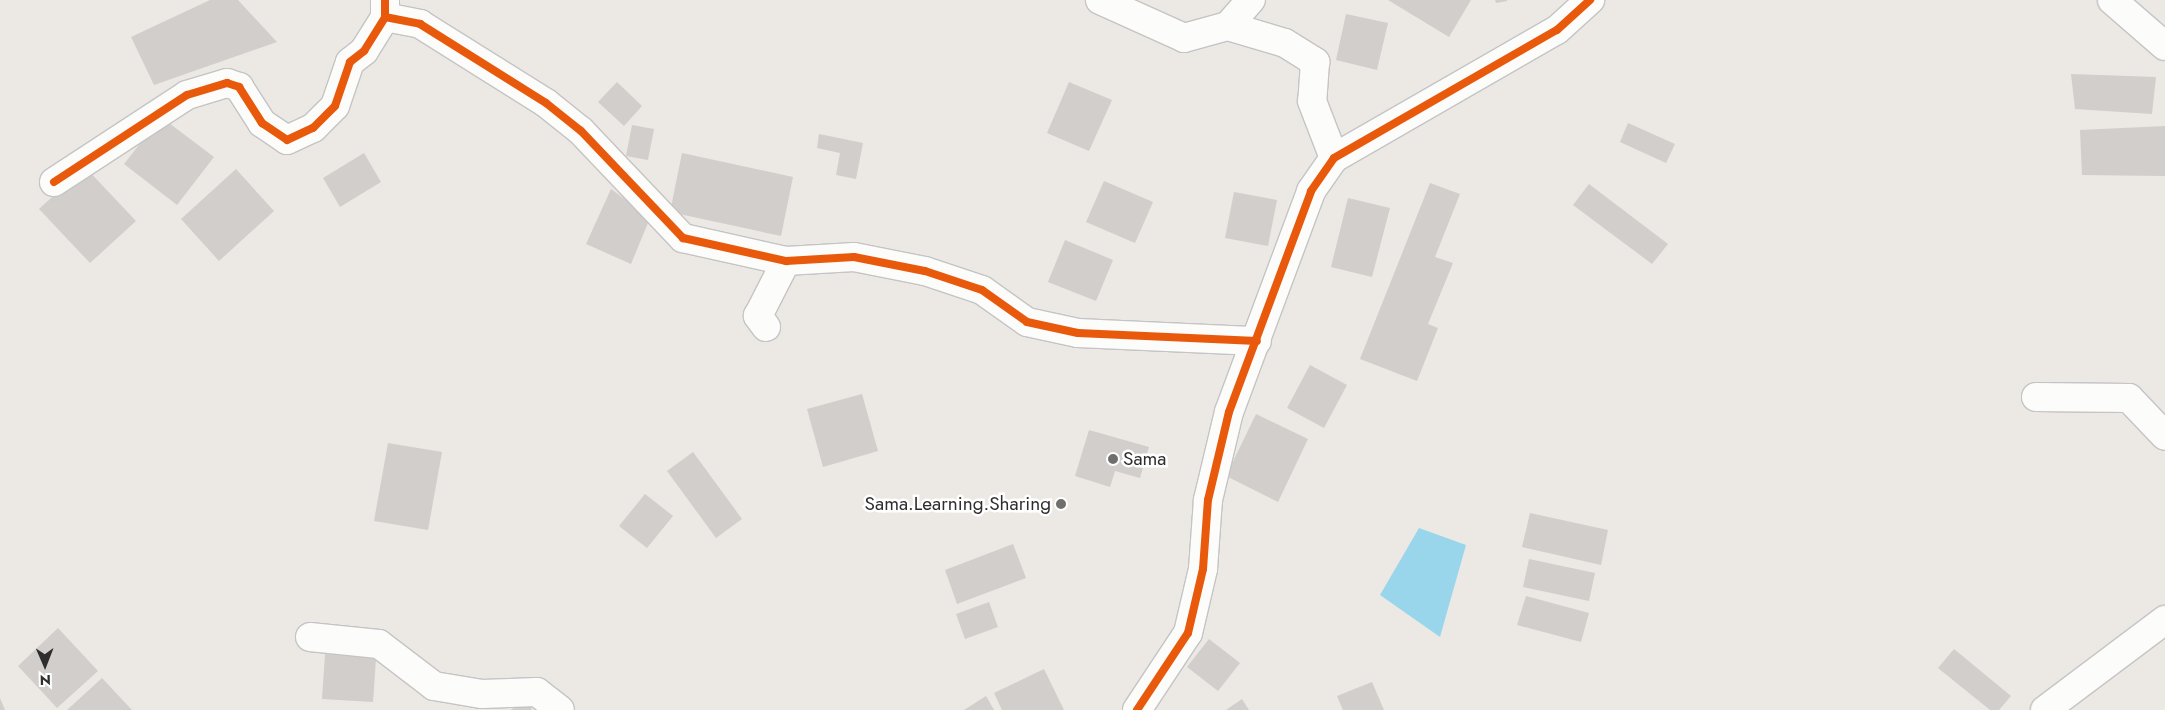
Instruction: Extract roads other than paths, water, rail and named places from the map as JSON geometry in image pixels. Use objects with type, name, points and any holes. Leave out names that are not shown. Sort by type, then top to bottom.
[{"type":"street","points":[[1100,0],[1184,38],[1228,26],[1285,43],[1315,62],[1312,101],[1334,158]]},
{"type":"street","points":[[1228,26],[1251,0]]},
{"type":"street","points":[[1137,710],[1188,633],[1203,568],[1208,500],[1229,412],[1257,341],[1311,191],[1334,158],[1557,30],[1590,0]]},
{"type":"street","points":[[2112,0],[2165,46]]},
{"type":"street","points":[[54,182],[188,95],[227,83],[239,87],[262,123],[286,140],[313,128],[335,106],[350,62],[364,51],[385,8],[420,24],[546,103],[581,131],[683,238],[786,261],[854,257],[925,271],[982,290],[1027,322],[1078,333],[1257,341]]},
{"type":"street","points":[[766,327],[758,316],[786,261]]},
{"type":"street","points":[[2036,397],[2129,398],[2165,436]]},
{"type":"street","points":[[2045,710],[2162,629]]},
{"type":"street","points":[[310,637],[379,644],[434,686],[482,694],[537,692],[560,710]]},
{"type":"water","points":[[1419,528],[1466,545],[1440,637],[1380,595]]},
{"type":"place","name":"Sama","points":[[1113,459]]},
{"type":"place","name":"Sama.Learning.Sharing","points":[[1061,504]]}]
